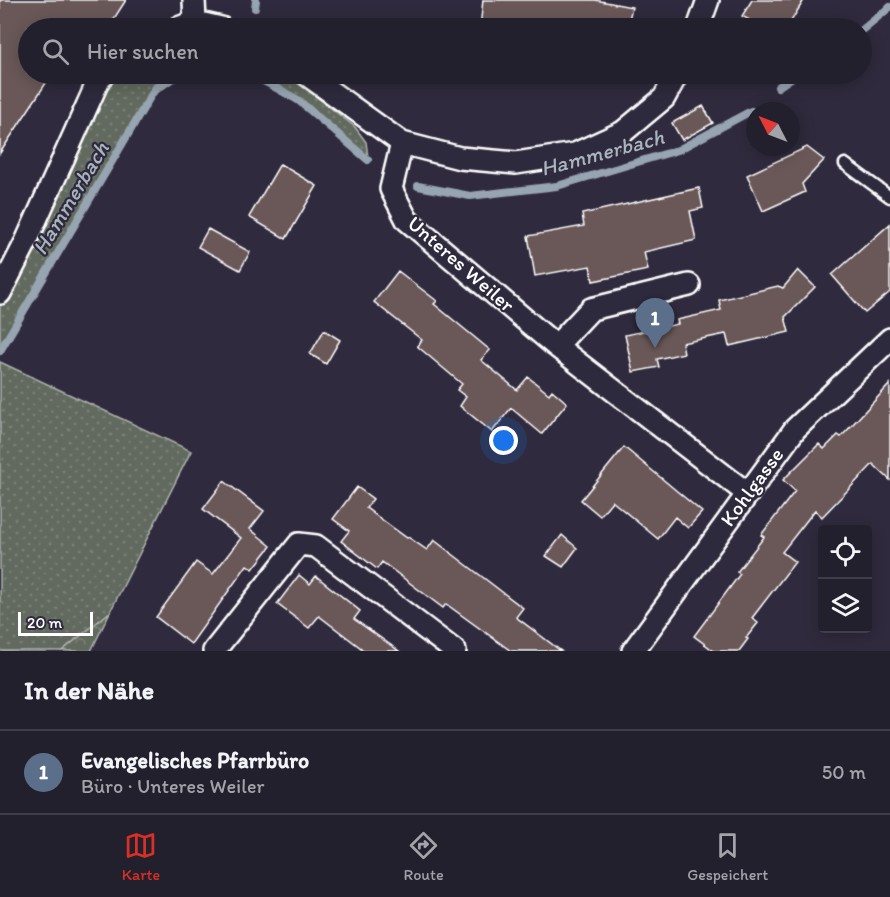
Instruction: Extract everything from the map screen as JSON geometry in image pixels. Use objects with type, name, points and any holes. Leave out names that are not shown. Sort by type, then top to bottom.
[{"type":"street","points":[[189,18],[194,0]]},
{"type":"street","points":[[702,18],[708,0]]},
{"type":"street","points":[[0,293],[25,244],[97,84]]},
{"type":"street","points":[[320,84],[402,142],[460,158],[516,163],[576,153],[623,132],[664,98],[672,84]]},
{"type":"street","name":"Unteres Weiler","points":[[402,142],[391,189],[406,220],[556,346],[748,494]]},
{"type":"street","points":[[556,346],[591,309],[689,285]]},
{"type":"street","name":"Kohlgasse","points":[[633,651],[795,429],[890,339]]},
{"type":"street","points":[[214,651],[299,544],[316,546],[455,651]]},
{"type":"lane","points":[[845,164],[890,197]]},
{"type":"green space","points":[[108,84],[170,84],[150,98],[0,353],[0,299]]},
{"type":"green space","points":[[261,84],[300,84],[355,127],[366,142],[368,157],[305,108]]},
{"type":"green space","points":[[0,362],[191,451],[110,612],[62,651],[0,651]]},
{"type":"green space","points":[[110,612],[91,651],[62,651]]},
{"type":"building","points":[[0,0],[126,0],[114,18],[18,18],[18,84],[45,84],[0,153]]},
{"type":"building","points":[[483,0],[595,0],[632,7],[629,18],[481,18]]},
{"type":"building","points":[[752,0],[804,0],[793,18],[746,18],[742,16]]},
{"type":"building","points":[[703,106],[713,123],[682,140],[672,123]]},
{"type":"building","points":[[807,147],[824,160],[802,184],[805,192],[763,211],[747,175],[788,156],[800,156],[800,150]]},
{"type":"building","points":[[280,164],[317,186],[286,239],[249,217]]},
{"type":"building","points":[[699,188],[703,208],[690,211],[696,240],[644,252],[648,270],[593,281],[590,266],[535,276],[528,236],[584,226],[582,214]]},
{"type":"building","points":[[890,224],[890,292],[865,313],[832,275]]},
{"type":"building","points":[[208,229],[250,252],[240,270],[198,247]]},
{"type":"building","points":[[798,270],[815,287],[785,317],[789,332],[729,346],[726,334],[682,343],[684,353],[657,359],[659,367],[633,372],[625,335],[678,324],[677,320],[721,310],[719,300],[778,286],[783,288]]},
{"type":"building","points":[[398,271],[437,301],[434,304],[490,350],[481,360],[517,390],[528,377],[549,394],[552,390],[567,403],[542,434],[511,408],[492,432],[460,406],[466,397],[457,390],[462,384],[417,346],[422,340],[374,302]]},
{"type":"building","points":[[324,330],[340,340],[326,364],[310,354]]},
{"type":"building","points":[[890,384],[890,480],[873,464],[822,517],[815,510],[782,552],[795,562],[752,618],[758,623],[746,638],[748,639],[739,651],[714,651],[694,636],[740,574],[737,572],[764,537],[761,535],[795,491],[783,480],[819,444],[824,449],[838,435],[841,437]]},
{"type":"building","points":[[624,447],[702,512],[688,528],[675,517],[658,539],[612,501],[600,516],[581,500]]},
{"type":"building","points":[[224,481],[264,511],[250,529],[271,546],[253,569],[247,565],[191,644],[156,617],[196,562],[213,574],[241,538],[203,509]]},
{"type":"building","points":[[357,487],[373,499],[366,508],[427,550],[434,540],[523,608],[516,617],[561,651],[511,651],[446,604],[443,608],[382,562],[377,569],[341,541],[349,531],[333,519]]},
{"type":"building","points":[[562,535],[577,548],[563,567],[546,556]]},
{"type":"building","points":[[299,575],[310,584],[316,576],[360,611],[354,619],[399,651],[365,651],[319,616],[309,628],[277,604]]},
{"type":"waterway","points":[[255,8],[256,0]]},
{"type":"waterway","name":"Hammerbach","points":[[872,22],[890,7]]},
{"type":"waterway","name":"Hammerbach","points":[[0,351],[156,87],[162,84]]},
{"type":"waterway","name":"Hammerbach","points":[[269,84],[298,100],[368,160]]},
{"type":"waterway","name":"Hammerbach","points":[[778,87],[782,84]]},
{"type":"waterway","name":"Hammerbach","points":[[418,186],[470,196],[557,186],[678,150],[746,114]]},
{"type":"place","name":"Evangelisches Pfarrbüro","points":[[655,348]]}]
